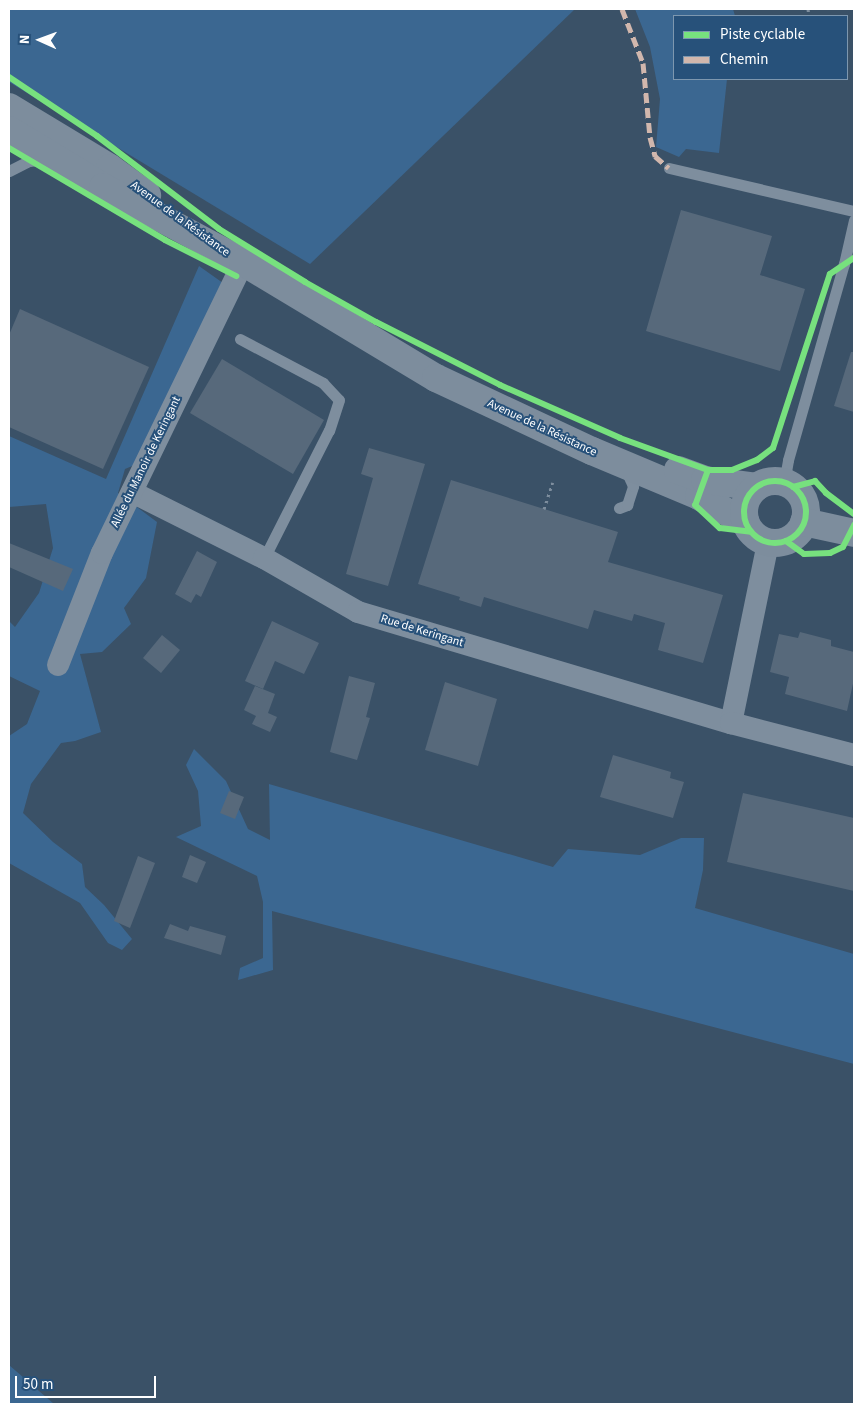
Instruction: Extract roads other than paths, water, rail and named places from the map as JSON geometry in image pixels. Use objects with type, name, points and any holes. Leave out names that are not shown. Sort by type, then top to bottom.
[{"type":"main road","name":"Avenue de la Résistance","points":[[9,107],[110,168],[239,260]]},
{"type":"main road","name":"Avenue de la Résistance","points":[[9,130],[103,187],[239,260],[344,322],[385,350],[436,378],[623,464],[699,496],[746,523]]},
{"type":"main road","name":"Avenue de la Résistance","points":[[344,322],[390,340],[604,441],[705,480],[757,487]]},
{"type":"main road","points":[[774,481],[784,483],[800,494],[806,512],[804,522],[800,530],[786,541],[768,542],[751,532],[746,523],[746,504],[757,487],[774,481]]},
{"type":"main road","points":[[804,522],[854,533]]},
{"type":"street","name":"Allée du Manoir de Keringant","points":[[58,665],[102,553],[239,260]]},
{"type":"street","name":"Rue de Keringant","points":[[132,492],[264,558],[358,612],[731,723],[854,755]]},
{"type":"street","points":[[731,723],[768,542]]},
{"type":"lane","points":[[9,171],[29,162],[56,159]]},
{"type":"lane","points":[[669,168],[854,211]]},
{"type":"lane","points":[[784,483],[788,460],[844,264],[854,220]]},
{"type":"lane","points":[[240,339],[323,383],[339,400],[329,430],[264,558]]},
{"type":"lane","points":[[619,508],[627,505],[633,486],[623,464]]}]
